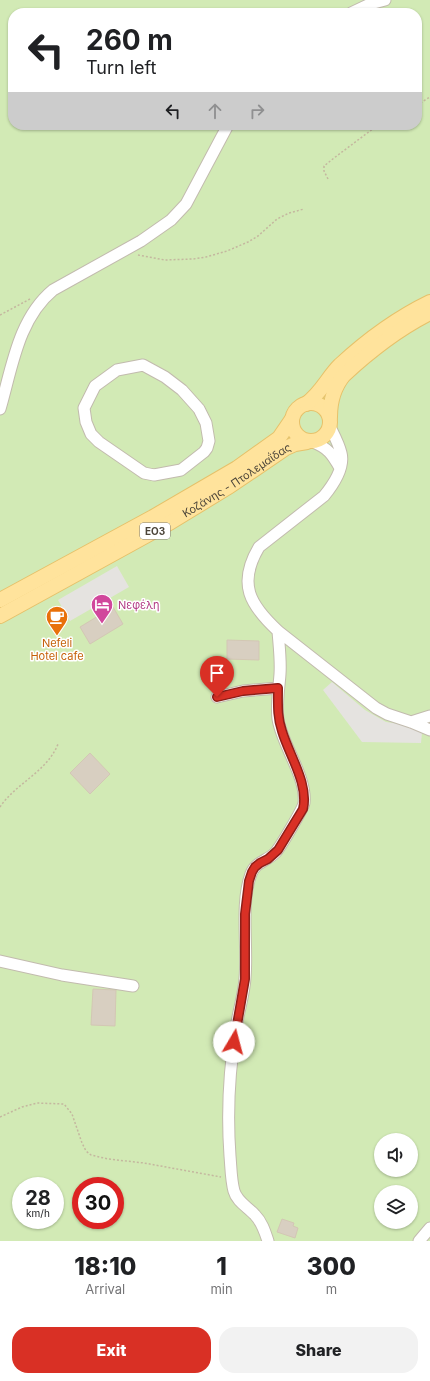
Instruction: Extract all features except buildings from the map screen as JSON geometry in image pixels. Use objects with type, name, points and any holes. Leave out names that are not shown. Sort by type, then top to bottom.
[{"type":"main road","name":"ΕΟ3","points":[[292,419],[297,409],[318,394],[335,372],[348,359],[392,323],[430,302]]},
{"type":"main road","points":[[330,422],[332,396],[344,375],[377,346],[430,313]]},
{"type":"main road","points":[[306,404],[313,403],[321,406],[326,410],[330,422]]},
{"type":"main road","points":[[292,419],[292,426],[295,433],[300,439],[310,442]]},
{"type":"main road","name":"Κοζάνης - Πτολεμαΐδας","points":[[0,600],[160,514],[237,468],[278,438],[292,419]]},
{"type":"main road","name":"ΕΟ3","points":[[310,442],[324,437],[328,433],[330,422]]},
{"type":"main road","name":"Κοζάνης - Πτολεμαΐδας","points":[[0,616],[124,549],[177,518],[230,486],[286,448],[295,444],[310,442]]},
{"type":"street","points":[[362,8],[385,0]]},
{"type":"street","points":[[0,409],[24,328],[43,298],[53,290],[141,241],[171,220],[186,204],[225,130]]},
{"type":"street","points":[[143,365],[165,377],[182,390],[199,409],[206,423],[209,441],[204,452],[182,470],[154,475],[144,473],[99,442],[91,434],[86,422],[84,408],[95,386],[104,378],[117,370],[143,365]]},
{"type":"street","points":[[330,422],[342,455],[340,468],[333,485],[324,496],[259,547],[249,570],[248,583],[252,600],[264,618],[278,631],[376,708],[387,714],[430,730]]},
{"type":"street","points":[[310,442],[323,446],[329,450],[340,468]]},
{"type":"street","points":[[268,1241],[258,1218],[236,1197],[234,1193],[228,1130],[231,1071],[236,1028],[245,979],[245,914],[249,881],[255,867],[268,859],[278,850],[300,814],[304,804],[304,792],[278,720],[278,688],[280,672],[278,631]]},
{"type":"street","points":[[217,697],[243,691],[278,688]]},
{"type":"street","points":[[411,722],[430,716]]},
{"type":"street","points":[[0,962],[62,975],[133,986]]},
{"type":"street","points":[[420,1241],[430,1228]]},
{"type":"path","points":[[328,179],[324,171],[324,166],[371,130]]},
{"type":"path","points":[[121,253],[165,260],[206,257],[227,251],[248,242],[258,236],[277,219],[304,208]]},
{"type":"path","points":[[0,315],[30,299],[38,296],[43,298]]},
{"type":"path","points":[[0,807],[43,766],[51,757],[58,744]]},
{"type":"path","points":[[0,1117],[22,1107],[37,1103],[64,1104],[72,1114],[86,1151],[91,1155],[232,1178]]},
{"type":"green space","points":[[0,0],[430,0],[430,1241],[0,1241]]},
{"type":"shaded area","points":[[117,566],[129,587],[70,621],[58,600]]},
{"type":"shaded area","points":[[332,682],[365,710],[386,722],[406,725],[422,733],[421,743],[362,742],[323,690]]},
{"type":"place","name":"Νεφέλη","points":[[102,624]]},
{"type":"place","name":"Nefeli Hotel cafe","points":[[57,636]]},
{"type":"route","points":[[217,697],[243,691],[278,688],[278,720],[304,792],[303,809],[278,850],[268,859],[255,867],[249,881],[245,914],[245,979],[234,1042]]}]
